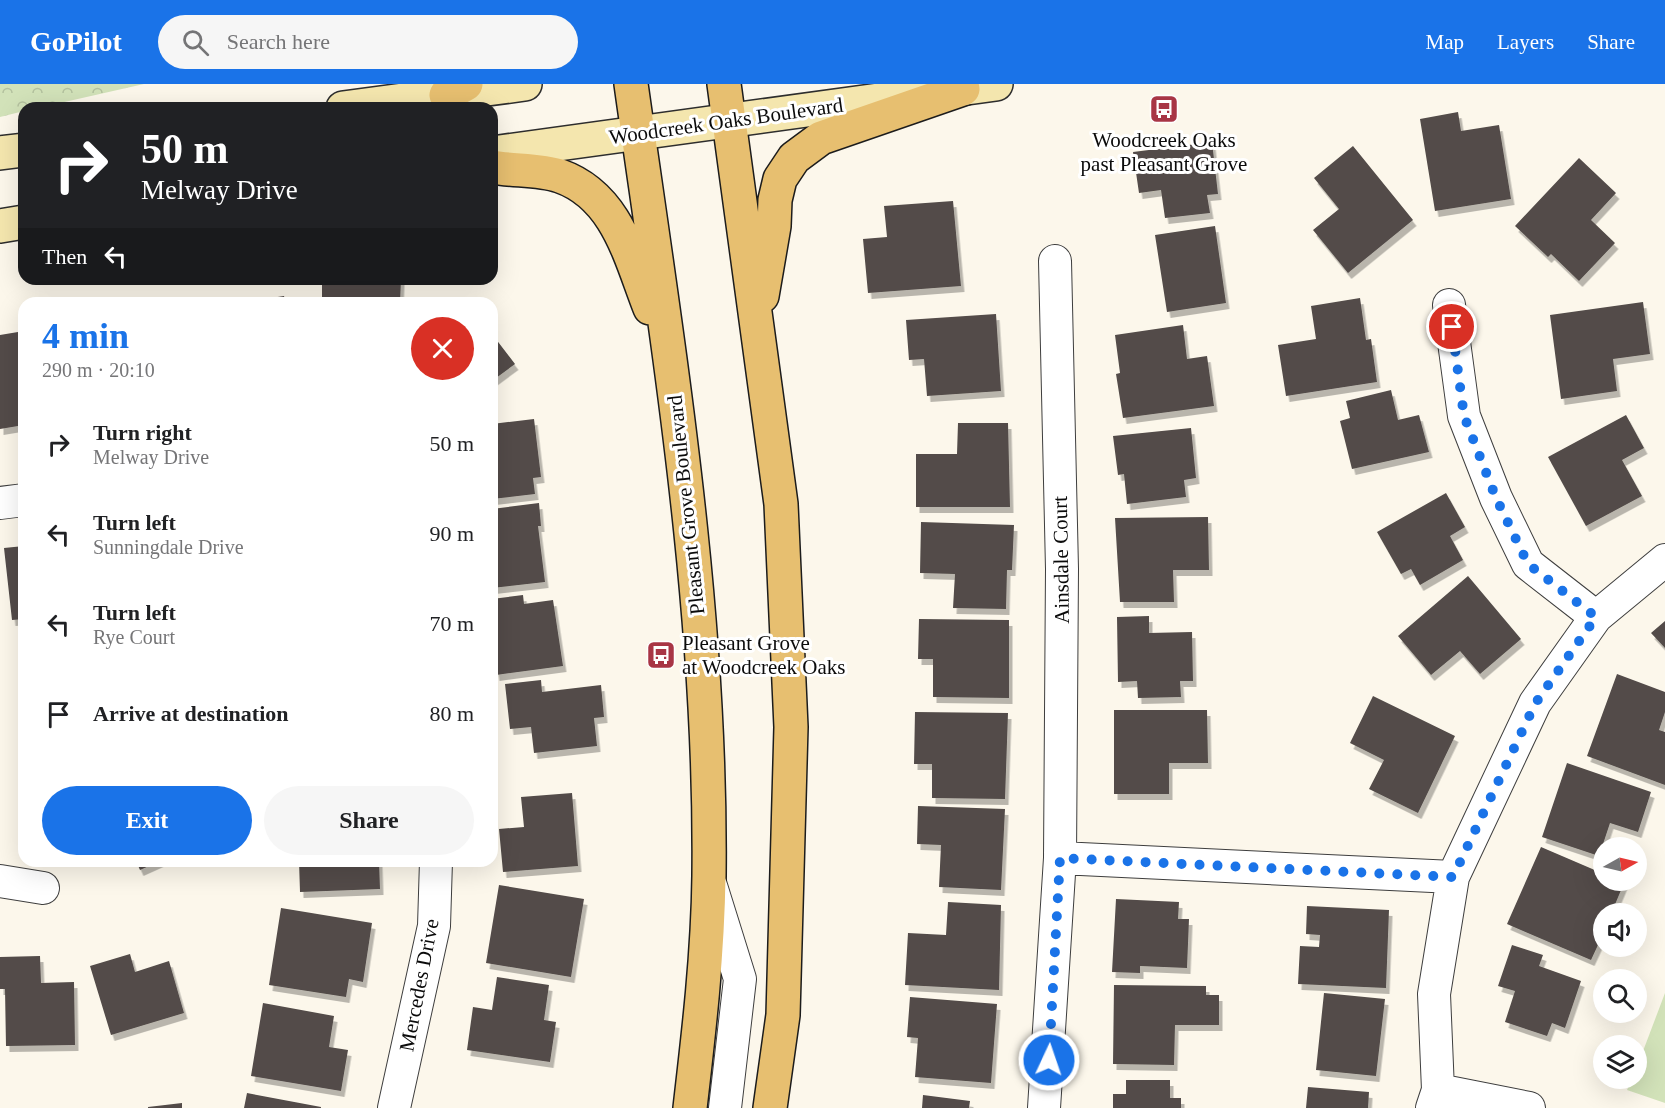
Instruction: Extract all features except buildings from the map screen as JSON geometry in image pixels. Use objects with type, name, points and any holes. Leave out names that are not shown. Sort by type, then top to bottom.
[{"type":"main road","points":[[379,102],[456,89],[525,84]]},
{"type":"main road","name":"Pleasant Grove Boulevard","points":[[631,84],[686,481],[697,594],[709,806],[709,879],[705,952],[690,1108]]},
{"type":"main road","points":[[724,84],[781,504],[791,727],[783,1015],[770,1108]]},
{"type":"main road","name":"Woodcreek Oaks Boulevard","points":[[498,152],[996,84]]},
{"type":"main road","points":[[757,327],[774,226],[775,200],[780,179],[794,158],[821,138],[963,88]]},
{"type":"main road","points":[[0,153],[18,151]]},
{"type":"main road","points":[[498,168],[559,176],[575,183],[602,202],[622,235],[670,359]]},
{"type":"main road","points":[[0,226],[18,223]]},
{"type":"street","name":"Ainsdale Court","points":[[1044,1108],[1060,858],[1062,568],[1055,261]]},
{"type":"street","points":[[1449,305],[1464,416],[1496,498],[1528,564],[1596,617]]},
{"type":"street","points":[[0,503],[18,501]]},
{"type":"street","points":[[1529,1108],[1435,1099],[1434,994],[1453,877],[1535,704],[1596,617],[1665,560]]},
{"type":"street","points":[[1060,858],[1453,877]]},
{"type":"street","name":"Mercedes Drive","points":[[394,1108],[434,926],[436,867]]},
{"type":"street","points":[[709,879],[740,980],[725,1108]]},
{"type":"street","points":[[0,881],[43,888]]},
{"type":"green space","points":[[0,84],[144,84],[64,102],[18,102],[18,112],[0,117]]},
{"type":"green space","points":[[1665,993],[1665,1103],[1627,1090],[1647,1089],[1647,1041]]},
{"type":"place","name":"Woodcreek Oaks past Pleasant Grove","points":[[1164,109]]},
{"type":"place","name":"Pleasant Grove at Woodcreek Oaks","points":[[661,655]]},
{"type":"route","points":[[1049,1060],[1060,858],[1453,877],[1535,704],[1596,617],[1528,564],[1496,498],[1464,416],[1452,327]]}]
